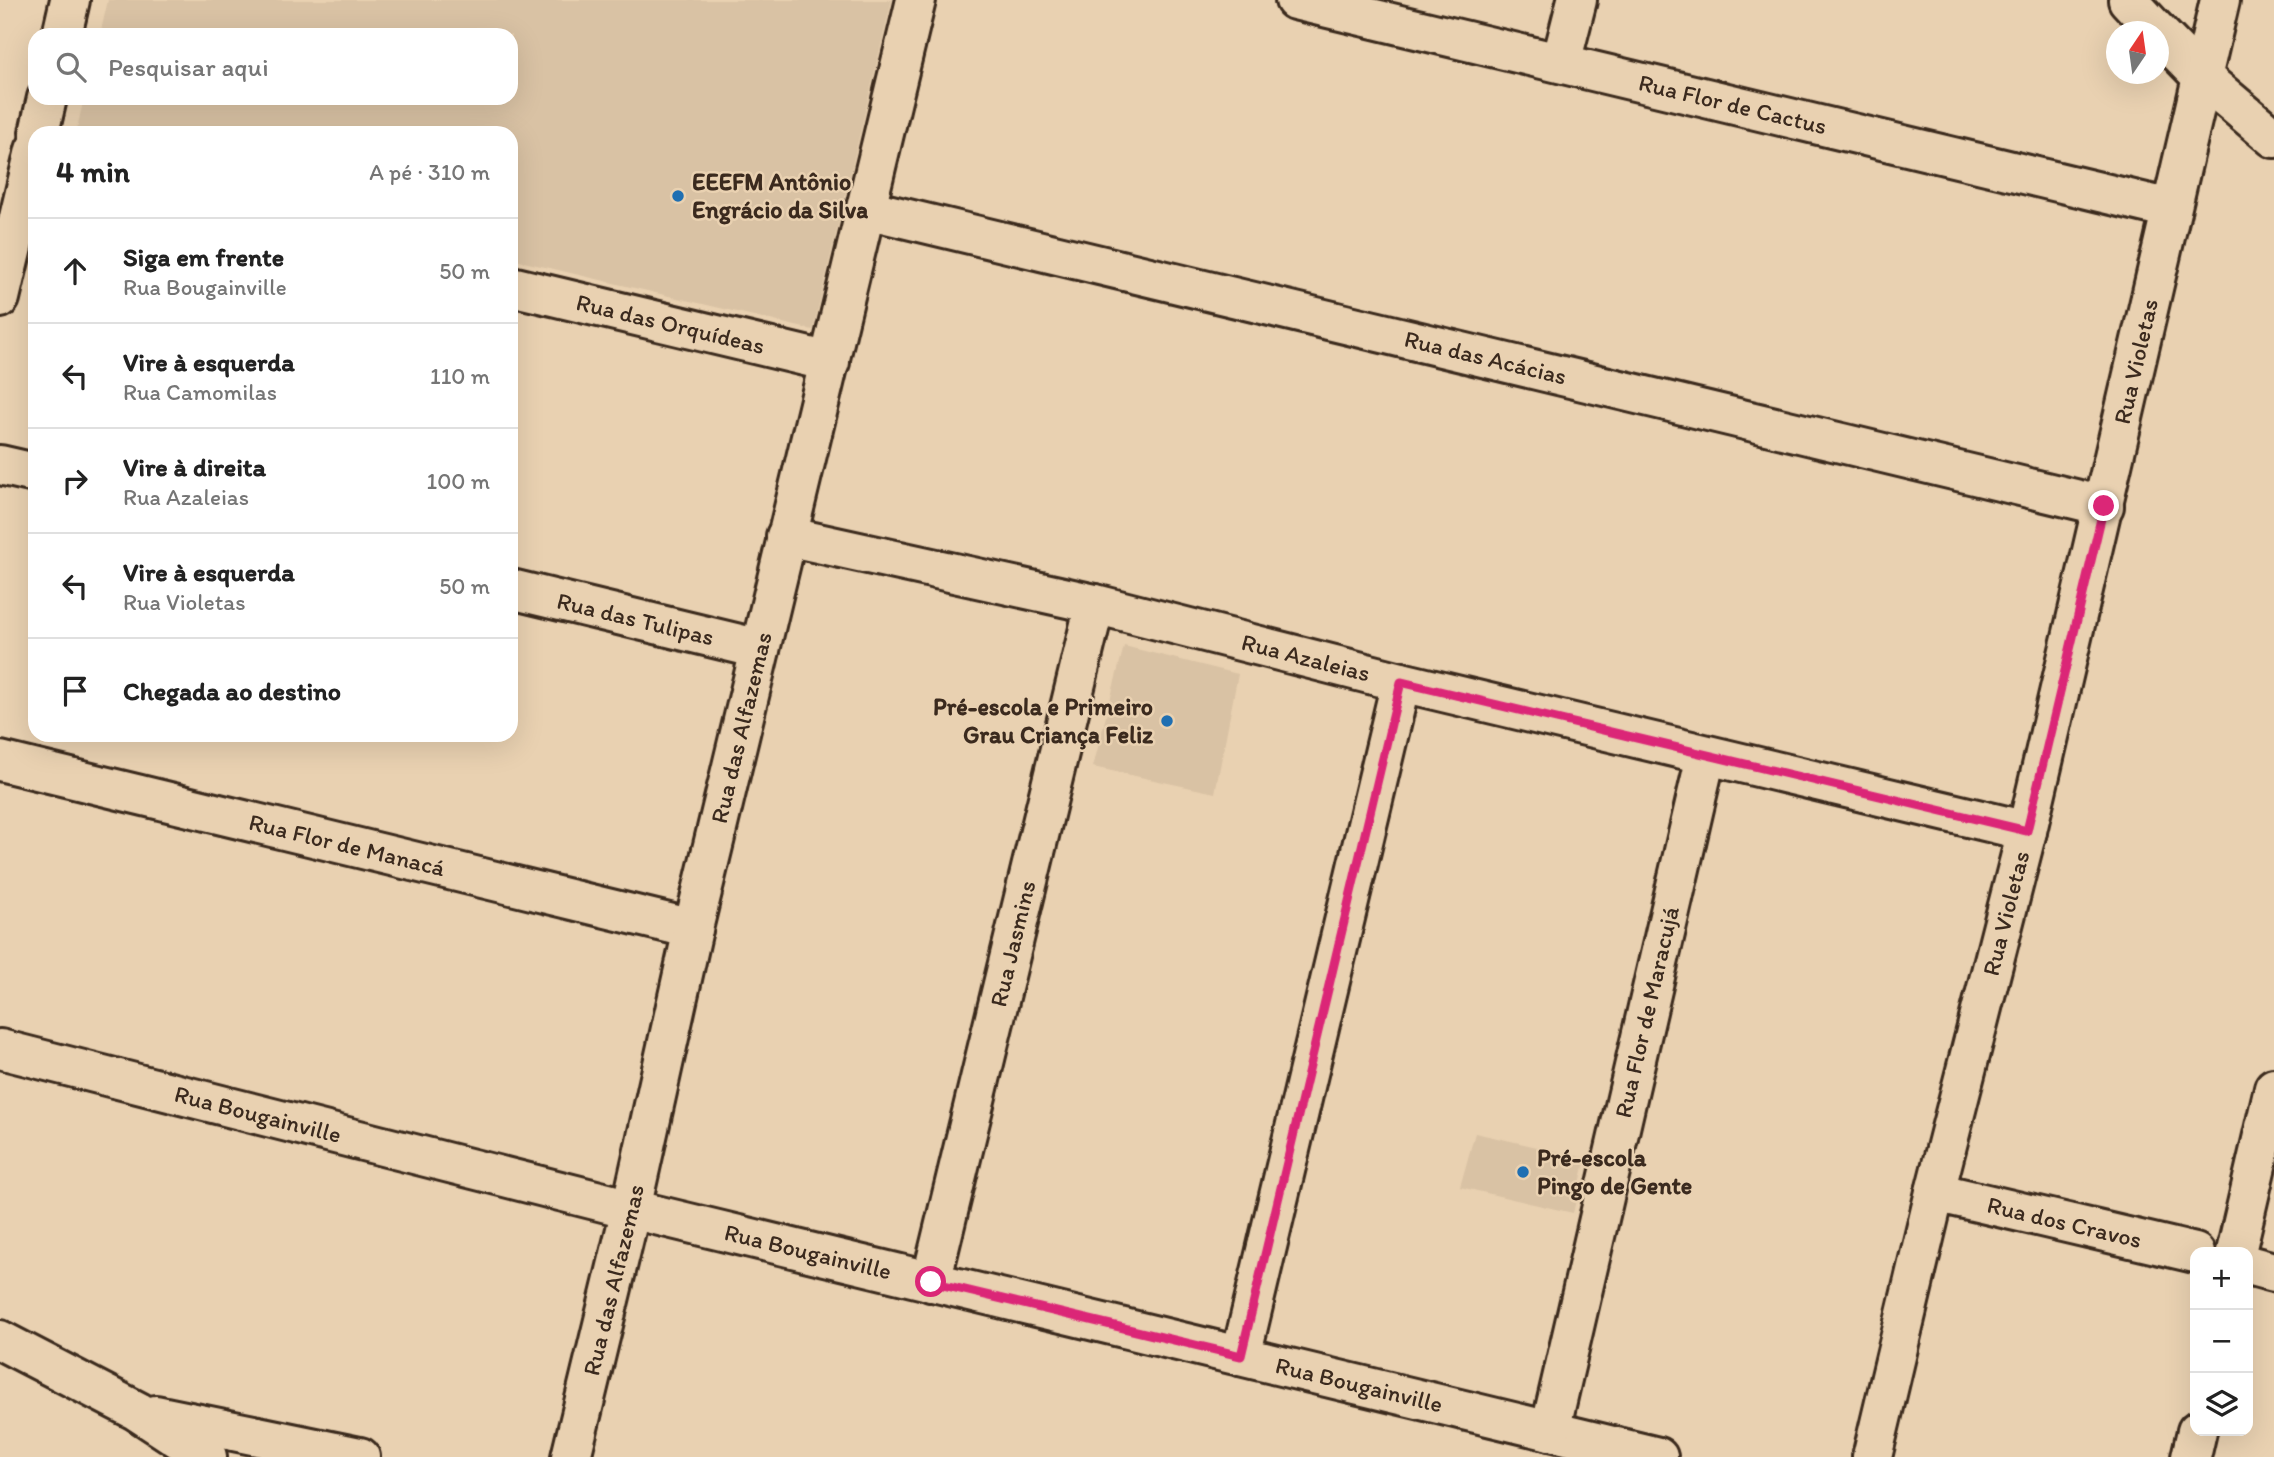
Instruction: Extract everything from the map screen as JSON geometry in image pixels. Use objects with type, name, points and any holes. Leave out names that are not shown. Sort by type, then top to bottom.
[{"type":"street","points":[[64,28],[70,0]]},
{"type":"street","name":"Rua das Alfazemas","points":[[571,1457],[631,1209],[692,929],[916,0]]},
{"type":"street","name":"Rua Flor de Cactus","points":[[1295,0],[2171,209]]},
{"type":"street","points":[[1561,63],[1577,0]]},
{"type":"street","points":[[2128,0],[2148,21]]},
{"type":"street","name":"Rua Violetas","points":[[1872,1457],[1935,1192],[2027,831],[2220,0]]},
{"type":"street","points":[[2169,43],[2202,77],[2274,138]]},
{"type":"street","points":[[41,126],[45,105]]},
{"type":"street","points":[[0,298],[28,184]]},
{"type":"street","name":"Rua das Acácias","points":[[866,209],[2104,506]]},
{"type":"street","name":"Rua das Orquídeas","points":[[518,288],[830,362]]},
{"type":"street","points":[[0,465],[28,471]]},
{"type":"street","name":"Rua Azaleias","points":[[786,536],[1095,604],[1401,682],[2027,831]]},
{"type":"street","name":"Rua das Tulipas","points":[[518,591],[760,649]]},
{"type":"street","name":"Rua Jasmins","points":[[931,1282],[1095,604]]},
{"type":"street","points":[[1241,1356],[1401,682]]},
{"type":"street","name":"Rua Flor de Maracujá","points":[[1550,1431],[1706,756]]},
{"type":"street","name":"Rua Flor de Manacá","points":[[0,761],[692,929]]},
{"type":"street","name":"Rua Bougainville","points":[[0,1049],[631,1209],[1658,1457]]},
{"type":"street","points":[[2237,1247],[2274,1088]]},
{"type":"street","name":"Rua dos Cravos","points":[[1935,1192],[2190,1252]]},
{"type":"street","points":[[2253,1266],[2274,1272]]},
{"type":"street","points":[[0,1340],[136,1411],[207,1457]]},
{"type":"street","points":[[136,1411],[360,1457]]},
{"type":"street","points":[[2191,1457],[2196,1436]]},
{"type":"shaded area","name":"EEEFM Antônio Engrácio da Silva","points":[[108,0],[892,0],[813,330],[518,261],[518,126],[78,126],[82,105],[518,105],[518,28],[102,28]]},
{"type":"shaded area","name":"Pré-escola e Primeiro Grau Criança Feliz","points":[[1124,646],[1238,674],[1215,793],[1093,767]]},
{"type":"shaded area","name":"Pré-escola Pingo de Gente","points":[[1475,1133],[1586,1158],[1573,1213],[1460,1187]]},
{"type":"place","name":"EEEFM Antônio Engrácio da Silva","points":[[678,196]]},
{"type":"place","name":"Pré-escola e Primeiro Grau Criança Feliz","points":[[1167,721]]},
{"type":"place","name":"Pré-escola Pingo de Gente","points":[[1523,1172]]},
{"type":"route","points":[[931,1282],[1241,1356],[1401,682],[2027,831],[2104,506]]}]
